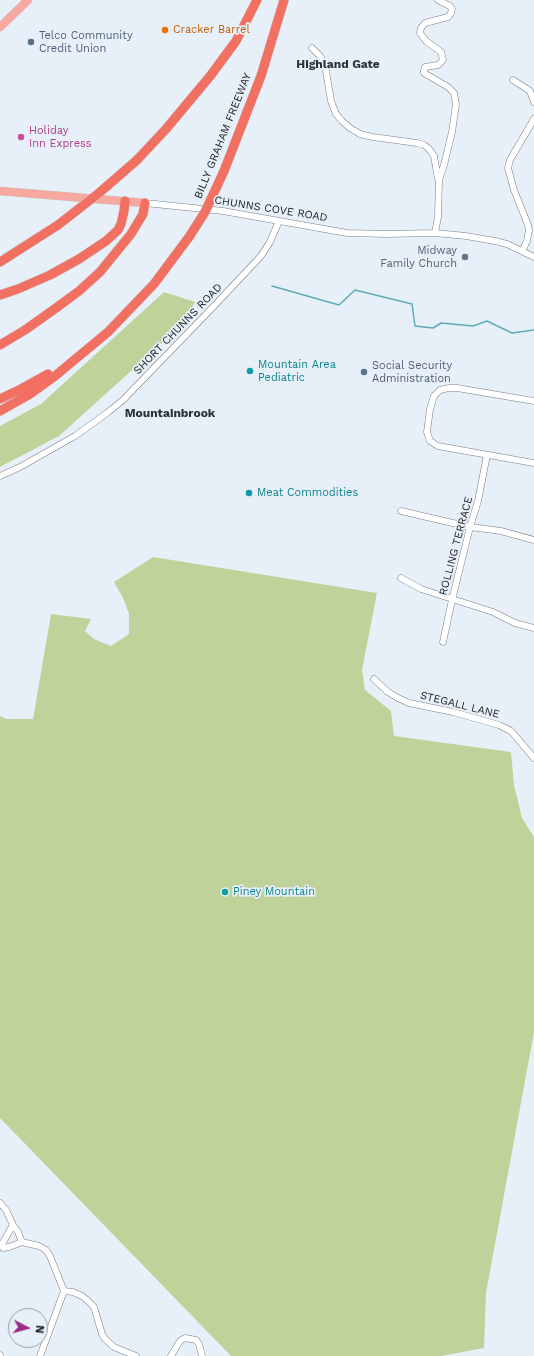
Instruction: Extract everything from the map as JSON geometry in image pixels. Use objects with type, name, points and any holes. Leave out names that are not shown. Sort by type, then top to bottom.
[{"type":"highway","points":[[0,262],[58,225],[99,193],[137,160],[166,130],[211,75],[236,41],[258,0]]},
{"type":"highway","name":"BILLY GRAHAM FREEWAY","points":[[0,411],[30,394],[55,376],[108,332],[154,284],[190,236],[205,212],[224,171],[260,76],[284,0]]},
{"type":"highway","points":[[0,295],[50,275],[79,259],[106,241],[118,230],[123,220],[125,201]]},
{"type":"highway","points":[[0,345],[25,330],[56,308],[79,291],[100,272],[117,253],[134,229],[143,214],[145,203]]},
{"type":"highway","points":[[0,399],[42,378],[76,354],[85,351]]},
{"type":"main road","points":[[0,27],[28,0]]},
{"type":"main road","name":"CHUNNS COVE ROAD","points":[[0,191],[145,203]]},
{"type":"street","points":[[438,0],[450,6],[452,11],[448,17],[425,23],[421,28],[420,33],[439,49],[443,57],[441,63],[438,65],[425,67],[424,73],[448,87],[454,93],[456,104],[452,132],[444,165],[438,180]]},
{"type":"street","points":[[312,48],[320,56],[325,65],[331,101],[336,114],[342,121],[360,134],[417,143],[429,149],[434,156],[438,180],[438,217],[435,232]]},
{"type":"street","points":[[513,80],[530,91],[534,102]]},
{"type":"street","points":[[522,251],[527,241],[529,230],[514,190],[508,168],[510,160],[534,120]]},
{"type":"street","name":"CHUNNS COVE ROAD","points":[[145,203],[216,210],[347,233],[387,234],[435,232],[466,236],[495,241],[534,257]]},
{"type":"street","name":"SHORT CHUNNS ROAD","points":[[0,476],[39,457],[75,436],[107,413],[127,396],[234,286],[261,256],[270,242],[279,221]]},
{"type":"street","points":[[534,401],[457,388],[440,390],[434,396],[430,409],[427,432],[430,441],[438,446],[534,463]]},
{"type":"street","name":"ROLLING TERRACE","points":[[443,642],[470,527],[478,501],[487,455]]},
{"type":"street","points":[[400,512],[470,527],[501,531],[534,540]]},
{"type":"street","points":[[401,578],[421,589],[493,612],[515,623],[534,628]]},
{"type":"street","name":"STEGALL LANE","points":[[374,679],[388,692],[409,703],[453,712],[499,725],[511,731],[534,758]]},
{"type":"street","points":[[0,1204],[6,1210],[22,1242]]},
{"type":"street","points":[[13,1225],[2,1244],[1,1249],[22,1242],[39,1246],[46,1250],[50,1256],[64,1291],[40,1356]]},
{"type":"street","points":[[64,1291],[73,1292],[87,1300],[94,1307],[98,1315],[102,1334],[105,1339],[114,1346],[136,1356]]},
{"type":"street","points":[[171,1356],[180,1341],[185,1338],[196,1340],[199,1344],[202,1356]]},
{"type":"green space","points":[[164,292],[195,302],[183,324],[59,436],[0,467],[0,426],[41,404]]},
{"type":"green space","points":[[153,557],[377,593],[362,670],[365,690],[391,711],[394,736],[511,752],[514,785],[522,818],[534,837],[534,1032],[486,1293],[484,1348],[441,1356],[231,1356],[0,1118],[0,716],[7,719],[33,719],[51,614],[91,619],[85,631],[94,639],[111,646],[129,634],[129,614],[123,598],[114,582]]},
{"type":"waterway","points":[[272,286],[339,305],[355,290],[412,304],[415,326],[433,328],[441,323],[473,326],[487,321],[512,333],[534,330]]},
{"type":"place","name":"Cracker Barrel","points":[[165,30]]},
{"type":"place","name":"Telco Community Credit Union","points":[[31,42]]},
{"type":"place","name":"Holiday Inn Express","points":[[21,137]]},
{"type":"place","name":"Midway Family Church","points":[[465,257]]},
{"type":"place","name":"Mountain Area Pediatric","points":[[250,371]]},
{"type":"place","name":"Social Security Administration","points":[[364,372]]},
{"type":"place","name":"Meat Commodities","points":[[249,493]]},
{"type":"place","name":"Piney Mountain","points":[[225,892]]},
{"type":"district","name":"Highland Gate","points":[[338,64]]},
{"type":"district","name":"Mountainbrook","points":[[170,413]]}]
